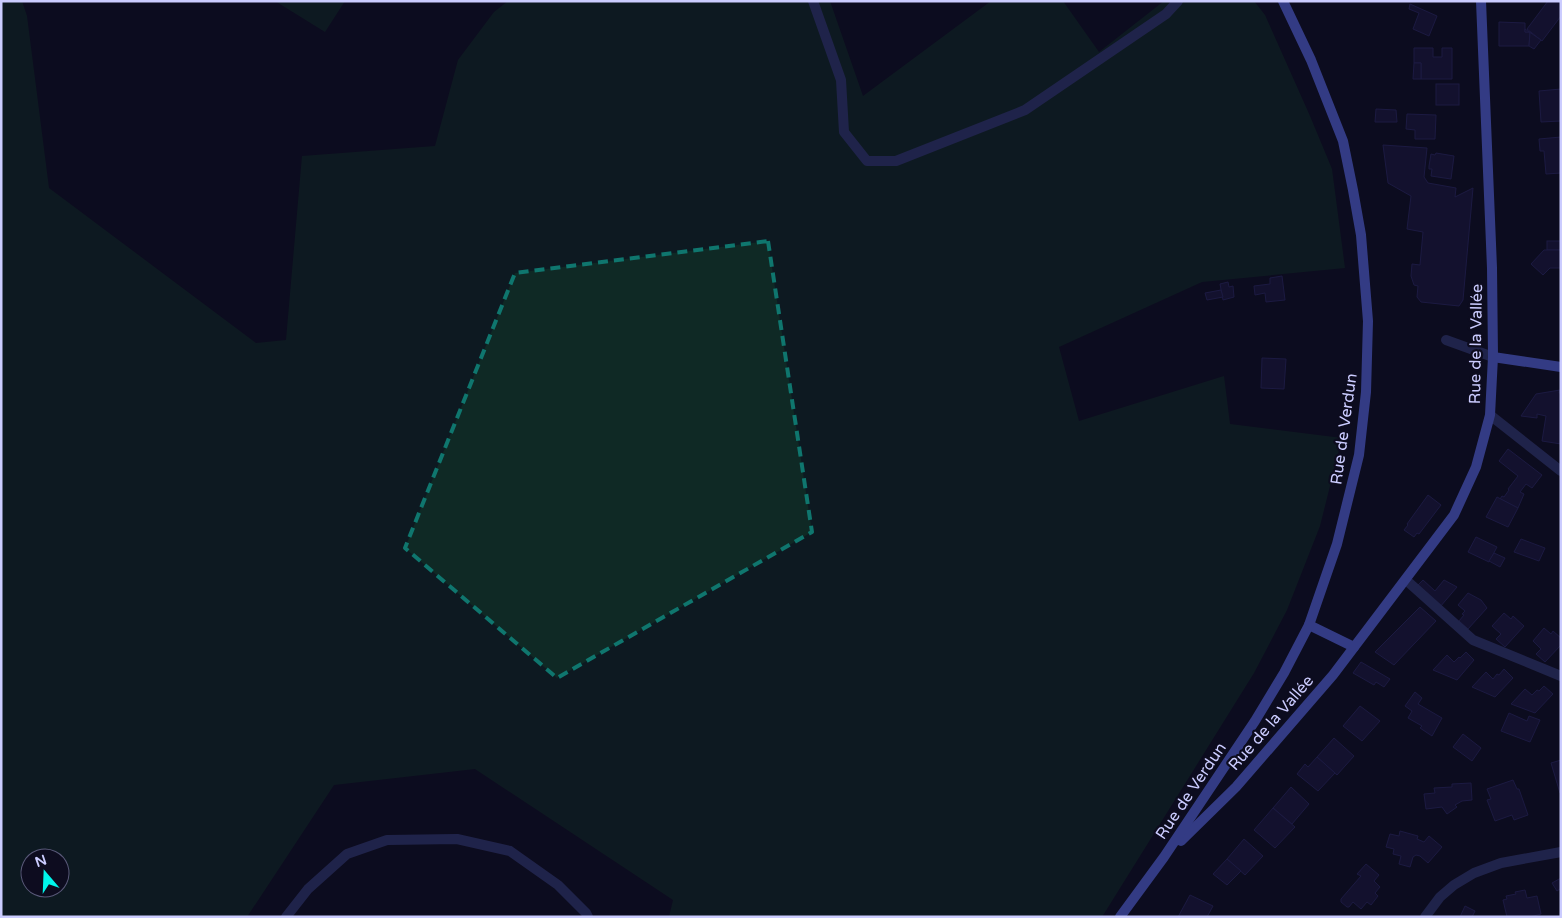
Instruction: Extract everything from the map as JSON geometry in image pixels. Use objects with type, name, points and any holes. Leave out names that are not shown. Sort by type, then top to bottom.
[{"type":"street","points":[[813,1],[841,80],[844,132],[867,161],[896,161],[1025,110],[1166,14],[1178,1]]},
{"type":"street","name":"Rue de Verdun","points":[[1164,857],[1255,721],[1284,673],[1309,625],[1337,544],[1359,455],[1366,392],[1368,321],[1361,235],[1342,140],[1311,60],[1283,1]]},
{"type":"street","name":"Rue de la Vallée","points":[[1164,857],[1236,787],[1333,675],[1454,515],[1476,467],[1490,415],[1493,358],[1492,268],[1481,1]]},
{"type":"street","points":[[1446,340],[1493,358],[1561,368]]},
{"type":"street","points":[[1490,415],[1561,471]]},
{"type":"street","points":[[1406,580],[1473,640],[1561,676]]},
{"type":"street","points":[[1309,625],[1354,647]]},
{"type":"street","points":[[286,917],[308,889],[347,854],[387,840],[457,839],[510,851],[558,885],[588,917]]},
{"type":"street","points":[[1425,917],[1440,897],[1454,885],[1474,873],[1501,863],[1561,852]]},
{"type":"street","points":[[1120,917],[1164,857]]},
{"type":"highlighted area","points":[[768,241],[812,532],[557,678],[405,548],[515,273]]},
{"type":"green space","points":[[1,1],[22,1],[27,16],[49,188],[256,343],[286,340],[302,156],[435,146],[458,60],[494,12],[508,1],[830,1],[863,96],[991,1],[1063,1],[1099,52],[1164,1],[1254,1],[1265,15],[1332,169],[1345,268],[1202,282],[1059,347],[1079,421],[1224,376],[1230,424],[1342,438],[1320,526],[1287,610],[1254,673],[1102,917],[669,917],[673,900],[475,769],[334,785],[247,917],[1,917]]},
{"type":"green space","points":[[275,1],[345,1],[325,32]]},
{"type":"building","points":[[1548,1],[1561,1],[1561,16],[1542,41],[1527,29]]},
{"type":"building","points":[[1410,4],[1437,16],[1429,36],[1413,29],[1419,13],[1409,9]]},
{"type":"building","points":[[1499,22],[1525,23],[1525,32],[1530,32],[1529,46],[1499,46]]},
{"type":"building","points":[[1530,32],[1541,40],[1534,49],[1529,46]]},
{"type":"building","points":[[1414,48],[1433,48],[1433,57],[1442,57],[1442,48],[1452,48],[1452,79],[1421,79],[1421,63],[1414,63]]},
{"type":"building","points":[[1414,63],[1421,63],[1421,79],[1413,79]]},
{"type":"building","points":[[1436,84],[1459,84],[1459,105],[1436,105]]},
{"type":"building","points":[[1561,89],[1561,121],[1541,122],[1539,91]]},
{"type":"building","points":[[1376,109],[1396,110],[1397,122],[1375,122]]},
{"type":"building","points":[[1407,114],[1436,115],[1435,139],[1415,139],[1415,130],[1406,129]]},
{"type":"building","points":[[1561,137],[1561,173],[1546,174],[1544,151],[1540,151],[1539,139]]},
{"type":"building","points":[[1383,145],[1427,148],[1424,177],[1428,183],[1456,188],[1455,197],[1473,188],[1463,300],[1459,306],[1421,302],[1417,297],[1418,286],[1414,285],[1411,276],[1412,264],[1420,265],[1423,232],[1407,229],[1411,196],[1388,183]]},
{"type":"building","points":[[1436,153],[1454,156],[1451,179],[1431,176],[1432,169],[1429,169],[1429,166],[1431,154],[1435,155]]},
{"type":"building","points":[[1547,241],[1561,241],[1561,250],[1547,250]]},
{"type":"building","points":[[1544,250],[1561,250],[1561,268],[1550,268],[1543,275],[1531,264]]},
{"type":"building","points":[[1282,276],[1285,300],[1266,302],[1265,293],[1255,295],[1254,286],[1270,284],[1270,278]]},
{"type":"building","points":[[1228,282],[1229,287],[1233,286],[1234,297],[1223,300],[1220,284]]},
{"type":"building","points":[[1221,290],[1223,297],[1207,300],[1205,293]]},
{"type":"building","points":[[1262,358],[1286,359],[1284,389],[1261,388]]},
{"type":"building","points":[[1560,390],[1561,444],[1542,441],[1546,416],[1537,414],[1537,418],[1521,416],[1536,394]]},
{"type":"building","points":[[1508,449],[1542,475],[1532,488],[1526,484],[1520,492],[1524,494],[1518,508],[1500,499],[1502,496],[1504,497],[1518,476],[1499,461]]},
{"type":"building","points":[[1428,495],[1441,505],[1419,534],[1417,533],[1414,537],[1404,530]]},
{"type":"building","points":[[1497,497],[1518,508],[1508,527],[1486,517]]},
{"type":"building","points":[[1476,537],[1497,547],[1489,562],[1468,552]]},
{"type":"building","points":[[1521,539],[1545,548],[1539,561],[1514,552]]},
{"type":"building","points":[[1494,553],[1505,558],[1500,567],[1489,561]]},
{"type":"building","points":[[1423,580],[1435,591],[1444,580],[1457,587],[1440,607],[1416,587]]},
{"type":"building","points":[[1468,593],[1481,600],[1487,608],[1468,629],[1459,621],[1465,611],[1458,605]]},
{"type":"building","points":[[1420,607],[1436,621],[1394,665],[1375,652]]},
{"type":"building","points":[[1504,613],[1511,619],[1513,616],[1524,626],[1505,647],[1496,639],[1501,634],[1492,626]]},
{"type":"building","points":[[1544,628],[1551,634],[1553,631],[1561,638],[1561,645],[1545,662],[1536,654],[1541,649],[1533,641]]},
{"type":"building","points":[[1466,652],[1474,660],[1457,680],[1433,670],[1447,655],[1454,662]]},
{"type":"building","points":[[1361,662],[1390,679],[1384,687],[1376,682],[1374,685],[1353,673]]},
{"type":"building","points":[[1504,669],[1513,678],[1495,697],[1472,687],[1486,672],[1493,679]]},
{"type":"building","points":[[1544,686],[1553,694],[1535,713],[1511,704],[1525,689],[1532,695]]},
{"type":"building","points":[[1415,692],[1422,698],[1418,704],[1442,718],[1432,736],[1420,728],[1422,726],[1408,718],[1412,711],[1405,706]]},
{"type":"building","points":[[1360,706],[1380,721],[1362,741],[1343,726]]},
{"type":"building","points":[[1509,713],[1527,721],[1529,716],[1540,720],[1530,742],[1501,731]]},
{"type":"building","points":[[1463,734],[1481,748],[1472,761],[1453,747]]},
{"type":"building","points":[[1334,738],[1354,756],[1337,775],[1317,757]]},
{"type":"building","points":[[1317,757],[1335,773],[1318,791],[1297,774],[1305,764],[1308,767]]},
{"type":"building","points":[[1561,760],[1561,792],[1560,793],[1551,763]]},
{"type":"building","points":[[1513,780],[1517,789],[1519,789],[1528,815],[1514,820],[1512,815],[1495,821],[1487,800],[1491,799],[1487,789]]},
{"type":"building","points":[[1471,783],[1472,800],[1462,801],[1455,805],[1457,807],[1447,814],[1442,807],[1426,809],[1424,794],[1435,793],[1434,788],[1452,787],[1452,784]]},
{"type":"building","points":[[1291,787],[1309,804],[1292,824],[1273,808]]},
{"type":"building","points":[[1273,808],[1295,827],[1275,848],[1254,830]]},
{"type":"building","points":[[1400,831],[1418,836],[1417,839],[1424,842],[1429,836],[1442,847],[1428,863],[1416,855],[1413,857],[1410,867],[1399,864],[1401,856],[1393,854],[1394,849],[1386,847],[1390,834],[1399,836]]},
{"type":"building","points":[[1244,839],[1263,856],[1245,875],[1227,859]]},
{"type":"building","points":[[1227,859],[1241,871],[1227,885],[1213,874]]},
{"type":"building","points":[[1366,864],[1379,875],[1374,881],[1380,887],[1375,893],[1378,896],[1371,905],[1367,902],[1361,909],[1353,902],[1347,907],[1341,902],[1341,899],[1361,876],[1357,874]]},
{"type":"building","points":[[1561,878],[1561,891],[1560,889],[1557,891],[1552,883]]},
{"type":"building","points":[[1525,890],[1527,898],[1537,896],[1541,914],[1530,917],[1507,917],[1503,900],[1507,899],[1506,896]]},
{"type":"building","points":[[1190,895],[1213,906],[1207,917],[1178,917]]},
{"type":"building","points":[[1465,906],[1475,911],[1472,917],[1460,917]]}]
